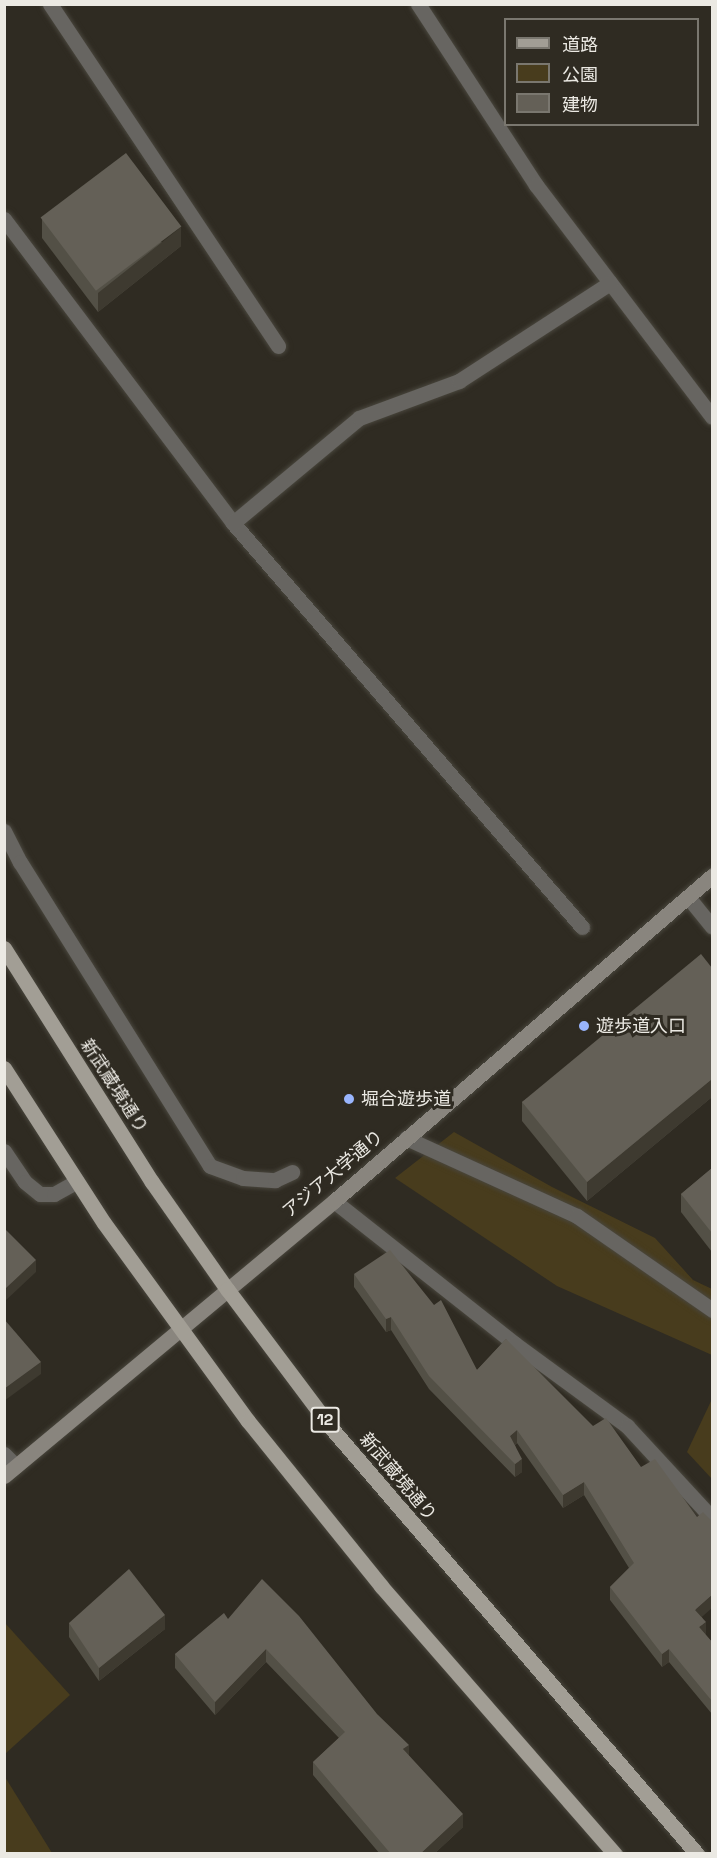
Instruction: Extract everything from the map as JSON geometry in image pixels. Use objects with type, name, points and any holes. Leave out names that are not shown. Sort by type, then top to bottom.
[{"type":"main road","name":"新武蔵境通り","points":[[4,948],[146,1172],[227,1289],[347,1447],[697,1854]]},
{"type":"main road","points":[[4,1068],[77,1181],[179,1330],[248,1421],[381,1586],[615,1854]]},
{"type":"street","points":[[50,4],[278,346]]},
{"type":"street","points":[[418,4],[536,185],[712,417]]},
{"type":"street","points":[[4,219],[233,523],[582,927]]},
{"type":"street","points":[[233,523],[359,418],[459,381],[610,283]]},
{"type":"street","points":[[4,831],[20,862],[210,1166],[243,1178],[275,1180],[292,1172]]},
{"type":"street","name":"アジア大学通り","points":[[10,1471],[334,1201],[712,876]]},
{"type":"street","points":[[688,897],[712,927]]},
{"type":"street","points":[[406,1138],[577,1216],[712,1310]]},
{"type":"street","points":[[4,1151],[25,1182],[40,1194],[54,1194],[77,1181]]},
{"type":"street","points":[[334,1201],[515,1344],[627,1426],[712,1518]]},
{"type":"street","points":[[4,1454],[10,1471]]},
{"type":"green space","points":[[454,1132],[552,1187],[655,1238],[693,1280],[712,1289],[712,1355],[557,1286],[395,1178]]},
{"type":"green space","points":[[712,1399],[712,1479],[687,1452]]},
{"type":"green space","points":[[5,1623],[70,1695],[4,1754]]},
{"type":"green space","points":[[5,1777],[52,1853],[5,1853]]},
{"type":"building","points":[[126,153],[181,226],[96,291],[41,217]]},
{"type":"building","points":[[701,954],[712,968],[712,1079],[587,1182],[522,1102]]},
{"type":"building","points":[[712,1168],[712,1233],[681,1194]]},
{"type":"building","points":[[6,1230],[36,1260],[4,1290],[4,1231]]},
{"type":"building","points":[[390,1250],[434,1305],[441,1300],[477,1370],[506,1339],[593,1426],[606,1418],[641,1467],[655,1459],[697,1517],[703,1512],[712,1521],[712,1595],[695,1610],[706,1622],[699,1627],[712,1642],[712,1701],[669,1649],[662,1654],[610,1587],[634,1563],[584,1482],[563,1495],[517,1430],[510,1436],[522,1459],[515,1464],[429,1376],[391,1317],[386,1319],[354,1274]]},
{"type":"building","points":[[4,1319],[41,1362],[4,1389]]},
{"type":"building","points":[[129,1569],[165,1615],[99,1668],[69,1623]]},
{"type":"building","points":[[262,1579],[299,1616],[377,1714],[409,1745],[403,1749],[463,1814],[420,1854],[391,1854],[313,1762],[345,1732],[266,1649],[215,1702],[175,1654],[224,1613],[228,1619]]},
{"type":"place","name":"遊歩道入口","points":[[584,1026]]},
{"type":"place","name":"堀合遊歩道","points":[[349,1099]]}]
